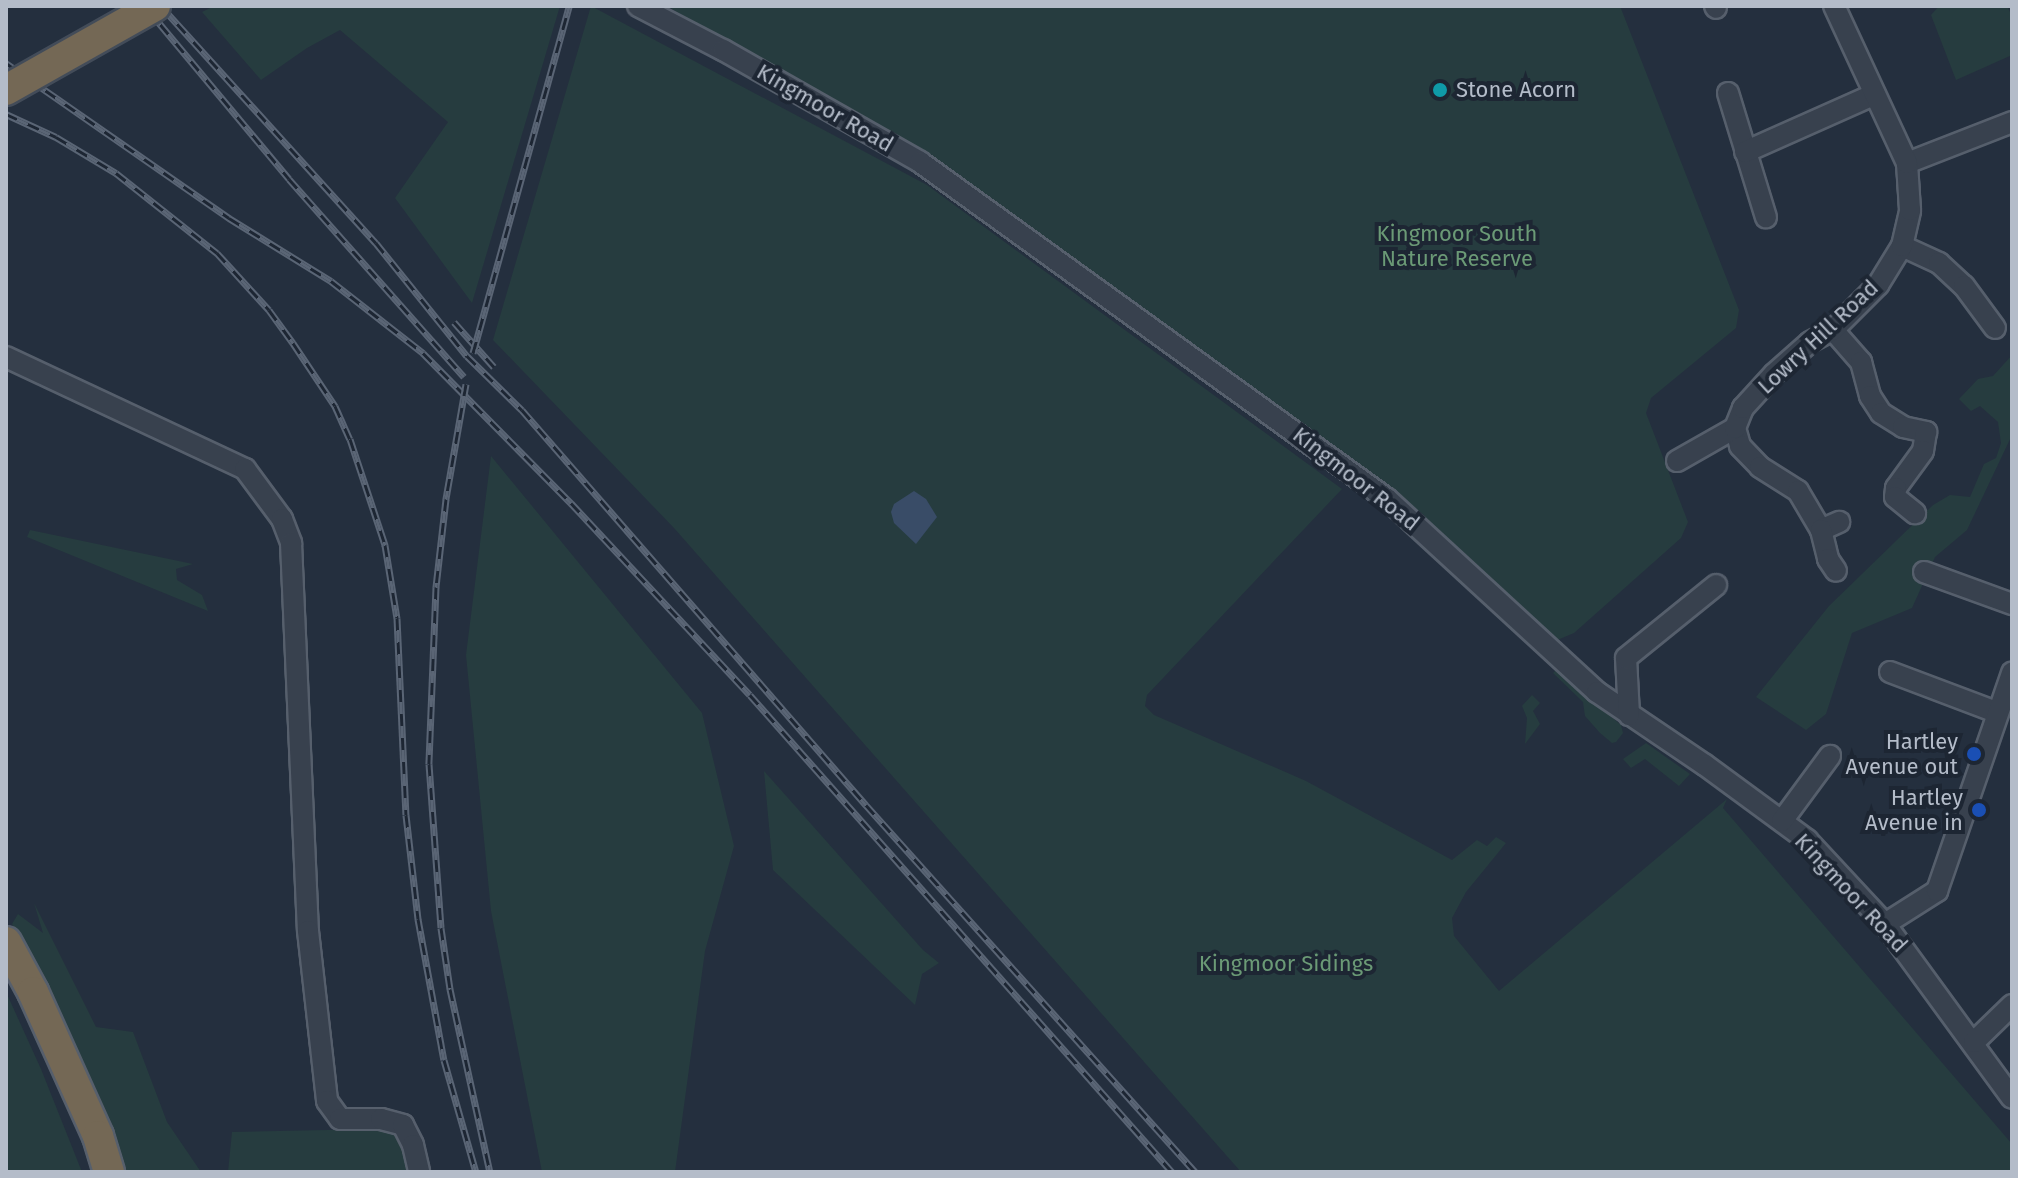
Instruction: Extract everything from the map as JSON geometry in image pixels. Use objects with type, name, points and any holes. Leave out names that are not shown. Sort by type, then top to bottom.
[{"type":"highway","points":[[6,90],[155,6]]},
{"type":"highway","points":[[6,942],[33,992],[98,1136],[109,1172]]},
{"type":"street","name":"Kingmoor Road","points":[[638,6],[723,50],[920,162],[1387,499],[1555,656],[1629,715],[1807,840],[1885,924],[2012,1098]]},
{"type":"street","name":"Lowry Hill Road","points":[[1677,461],[1735,428],[1743,408],[1774,374],[1810,342],[1833,330],[1878,285],[1902,246],[1910,210],[1907,163],[1834,6]]},
{"type":"street","points":[[1728,93],[1766,217]]},
{"type":"street","points":[[1745,152],[1875,94]]},
{"type":"street","points":[[1907,163],[2012,122]]},
{"type":"street","points":[[1902,246],[1939,263],[1994,313]]},
{"type":"street","points":[[1833,330],[1849,344],[1861,362],[1870,396],[1881,413],[1903,427],[1934,426],[1923,451],[1896,488],[1895,497],[1915,513]]},
{"type":"street","points":[[6,357],[245,469],[282,519],[291,543],[308,931],[327,1101],[340,1119],[381,1119],[403,1125],[413,1145],[419,1172]]},
{"type":"street","points":[[1735,428],[1740,446],[1760,467],[1798,491],[1830,526],[1828,559],[1836,571]]},
{"type":"street","points":[[1924,572],[2012,604]]},
{"type":"street","points":[[1629,715],[1626,658],[1716,585]]},
{"type":"street","points":[[1890,672],[1996,712]]},
{"type":"street","points":[[1885,924],[1937,891],[1996,712],[2012,673]]},
{"type":"street","points":[[1782,821],[1830,756]]},
{"type":"street","points":[[1974,1042],[2012,1005]]},
{"type":"green space","points":[[214,6],[560,6],[472,303],[395,198],[448,122],[340,30],[307,48],[261,80],[202,12]]},
{"type":"green space","name":"Kingmoor Sidings","points":[[591,6],[927,185],[1342,489],[1147,695],[1145,706],[1154,715],[1306,781],[1452,860],[1477,840],[1487,846],[1496,837],[1506,843],[1466,892],[1452,918],[1454,936],[1499,991],[1727,799],[1723,808],[2012,1144],[2012,1172],[1241,1172],[674,528],[493,340]]},
{"type":"green space","name":"Kingmoor South Nature Reserve","points":[[667,6],[1620,6],[1739,310],[1736,328],[1651,398],[1646,413],[1688,522],[1681,538],[1574,633],[1555,641],[1526,621],[1473,563],[1425,518],[952,177]]},
{"type":"green space","points":[[1939,6],[2007,6],[2012,16],[2012,55],[1956,80],[1931,15]]},
{"type":"green space","points":[[2012,355],[2012,435],[1967,530],[1935,557],[1912,608],[1852,633],[1826,714],[1806,730],[1756,697],[1829,606],[1933,505],[1950,495],[1970,497],[1984,464],[1996,458],[2001,443],[1998,422],[1980,406],[1971,411],[1959,399],[1978,379],[1993,376]]},
{"type":"green space","points":[[491,456],[702,713],[734,846],[705,951],[675,1172],[542,1172],[491,911],[466,655]]},
{"type":"green space","points":[[30,530],[193,564],[176,569],[177,580],[202,595],[208,611],[27,537]]},
{"type":"green space","points":[[1556,670],[1621,725],[1623,733],[1616,742],[1612,743],[1600,733],[1585,716],[1583,702],[1553,673]]},
{"type":"green space","points":[[1532,695],[1540,703],[1533,711],[1540,724],[1525,744],[1527,718],[1522,706]]},
{"type":"green space","points":[[1646,743],[1690,774],[1679,786],[1645,759],[1631,768],[1623,759]]},
{"type":"green space","points":[[764,771],[923,950],[939,963],[922,974],[915,1005],[773,870]]},
{"type":"green space","points":[[34,903],[96,1027],[133,1032],[167,1122],[201,1172],[127,1172],[71,1037],[12,924],[18,914],[43,933]]},
{"type":"green space","points":[[6,992],[41,1069],[82,1172],[6,1172]]},
{"type":"green space","points":[[384,1130],[396,1135],[404,1148],[409,1172],[228,1172],[232,1132]]},
{"type":"water","points":[[914,491],[926,499],[937,517],[916,544],[894,523],[891,512],[894,504]]},
{"type":"railway","points":[[145,6],[289,179],[464,377]]},
{"type":"railway","points":[[161,6],[376,243],[467,356],[522,410],[866,805],[1195,1172]]},
{"type":"railway","points":[[473,353],[569,6]]},
{"type":"railway","points":[[6,63],[229,218],[331,281],[423,353],[571,503],[750,695],[1172,1172]]},
{"type":"railway","points":[[6,114],[56,137],[116,173],[217,253],[269,310],[293,343],[335,406],[350,439],[385,545],[397,618],[406,815],[418,919],[444,1060],[476,1172]]},
{"type":"railway","points":[[454,322],[494,367]]},
{"type":"railway","points":[[466,384],[446,499],[436,587],[429,764],[441,928],[450,989],[490,1172]]},
{"type":"place","name":"Stone Acorn","points":[[1440,90]]},
{"type":"place","name":"Hartley Avenue out","points":[[1974,754]]},
{"type":"place","name":"Hartley Avenue in","points":[[1979,810]]}]
